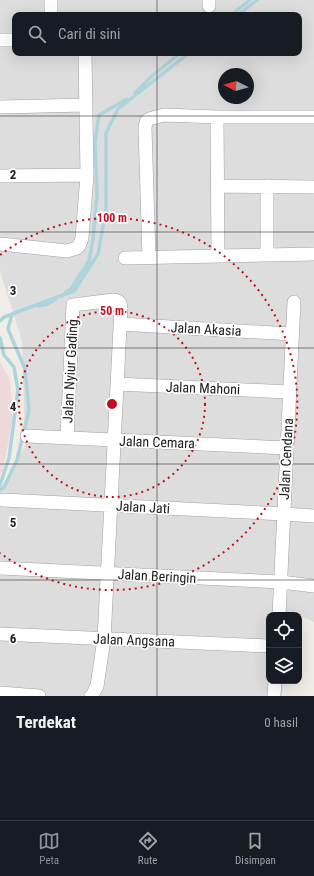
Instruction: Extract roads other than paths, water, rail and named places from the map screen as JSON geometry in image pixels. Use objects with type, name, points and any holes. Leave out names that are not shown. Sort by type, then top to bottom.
[{"type":"street","points":[[51,0],[51,12]]},
{"type":"street","points":[[0,40],[12,40]]},
{"type":"street","points":[[0,244],[67,251],[79,246],[82,238],[87,175],[85,56]]},
{"type":"street","points":[[0,107],[86,105]]},
{"type":"street","points":[[149,257],[145,128],[146,122],[149,119],[164,115],[217,117],[312,116]]},
{"type":"street","points":[[217,117],[218,256]]},
{"type":"street","points":[[0,176],[87,175]]},
{"type":"street","points":[[218,186],[314,187]]},
{"type":"street","points":[[266,186],[267,255]]},
{"type":"street","points":[[125,258],[314,254]]},
{"type":"street","name":"Jalan Nyiur Gading","points":[[67,438],[73,305],[114,300],[118,301],[121,308],[120,324]]},
{"type":"street","name":"Jalan Cendana","points":[[279,612],[294,302]]},
{"type":"street","points":[[91,696],[98,686],[104,639],[120,324]]},
{"type":"street","name":"Jalan Akasia","points":[[120,324],[292,334]]},
{"type":"street","name":"Jalan Mahoni","points":[[117,384],[289,392]]},
{"type":"street","name":"Jalan Cemara","points":[[27,436],[287,448]]},
{"type":"street","name":"Jalan Jati","points":[[3,500],[314,516]]},
{"type":"street","name":"Jalan Beringin","points":[[0,568],[281,582],[314,586]]},
{"type":"street","name":"Jalan Angsana","points":[[0,634],[266,646]]},
{"type":"street","points":[[274,696],[275,684]]},
{"type":"street","points":[[0,693],[39,696]]},
{"type":"waterway","points":[[235,12],[250,0]]},
{"type":"waterway","points":[[242,12],[257,0]]},
{"type":"waterway","points":[[135,93],[152,76],[176,56]]},
{"type":"waterway","points":[[0,490],[4,487],[17,460],[29,410],[25,369],[8,329],[12,314],[74,291],[98,254],[106,210],[106,133],[118,109],[185,56]]},
{"type":"waterway","points":[[66,292],[71,289],[89,261],[93,239],[97,195],[95,142],[99,115],[127,99]]},
{"type":"waterway","points":[[38,306],[48,304],[56,299]]},
{"type":"waterway","points":[[0,321],[4,317],[13,314]]},
{"type":"waterway","points":[[0,338],[4,355],[14,367],[18,390],[9,458],[0,485]]}]
